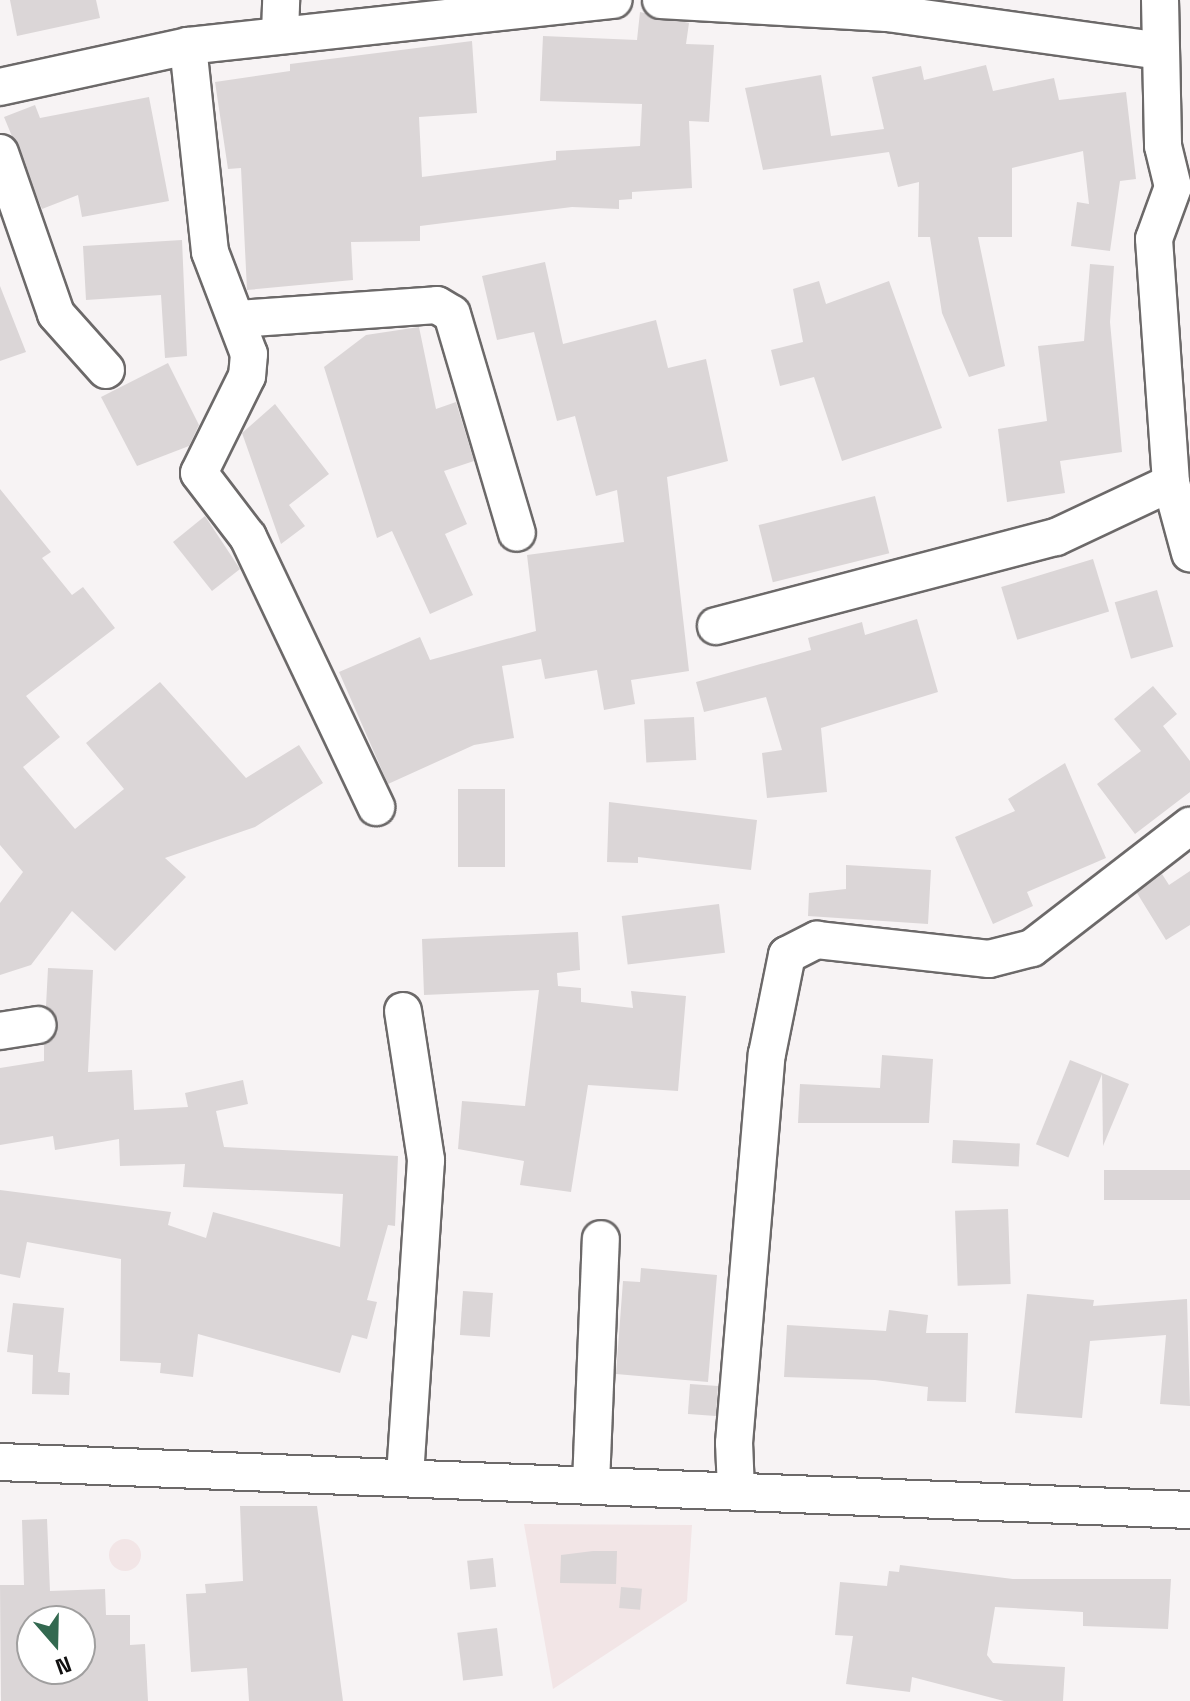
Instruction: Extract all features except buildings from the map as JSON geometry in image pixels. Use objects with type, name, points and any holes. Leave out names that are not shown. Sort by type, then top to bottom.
[{"type":"street","points":[[0,87],[188,46],[281,17],[614,0]]},
{"type":"street","points":[[661,0],[887,13],[1160,51]]},
{"type":"street","points":[[1160,0],[1163,146],[1182,184],[1154,239],[1171,483],[1190,553]]},
{"type":"street","points":[[188,46],[210,252],[238,319],[247,376],[199,473],[248,537],[376,807]]},
{"type":"street","points":[[0,153],[56,314],[106,370]]},
{"type":"street","points":[[238,319],[437,305],[452,314],[517,533]]},
{"type":"street","points":[[716,626],[1056,537],[1171,483]]},
{"type":"street","points":[[736,1490],[734,1443],[767,1054],[787,955],[817,940],[989,959],[1032,948],[1190,826]]},
{"type":"street","points":[[403,1011],[426,1160],[405,1477]]},
{"type":"street","points":[[0,1031],[38,1025]]},
{"type":"street","points":[[591,1484],[601,1239]]},
{"type":"street","points":[[0,1462],[1190,1510]]},
{"type":"shaded area","points":[[524,1524],[692,1525],[687,1601],[553,1689]]},
{"type":"shaded area","points":[[125,1539],[136,1544],[141,1555],[136,1566],[125,1571],[114,1566],[109,1555],[114,1544]]}]
